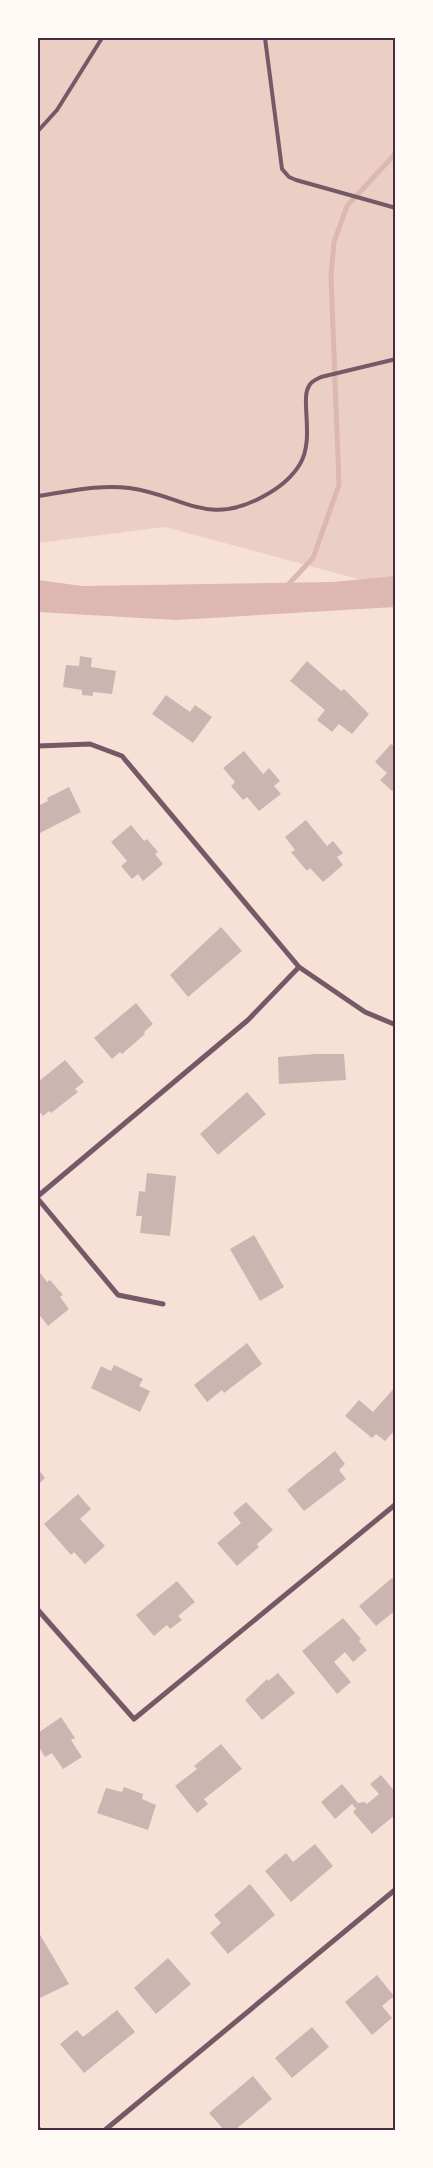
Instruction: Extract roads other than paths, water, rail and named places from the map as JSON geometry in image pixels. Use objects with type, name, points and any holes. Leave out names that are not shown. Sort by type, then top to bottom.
[{"type":"street","points":[[38,746],[90,744],[122,756],[299,967],[364,1012],[396,1024]]},
{"type":"street","points":[[163,1304],[118,1295],[38,1198],[248,1020],[299,967]]},
{"type":"street","points":[[38,1610],[134,1719],[396,1504]]},
{"type":"street","points":[[105,2130],[396,1889]]},
{"type":"lane","points":[[38,131],[57,110],[102,38]]},
{"type":"lane","points":[[265,38],[282,169],[288,177],[396,208]]},
{"type":"lane","points":[[38,496],[112,486],[130,488],[204,509],[224,511],[247,505],[279,488],[291,478],[302,462],[307,446],[309,423],[306,392],[313,381],[321,377],[396,359]]},
{"type":"waterway","points":[[285,588],[313,558],[339,485],[331,276],[334,242],[347,206],[396,153]]}]
